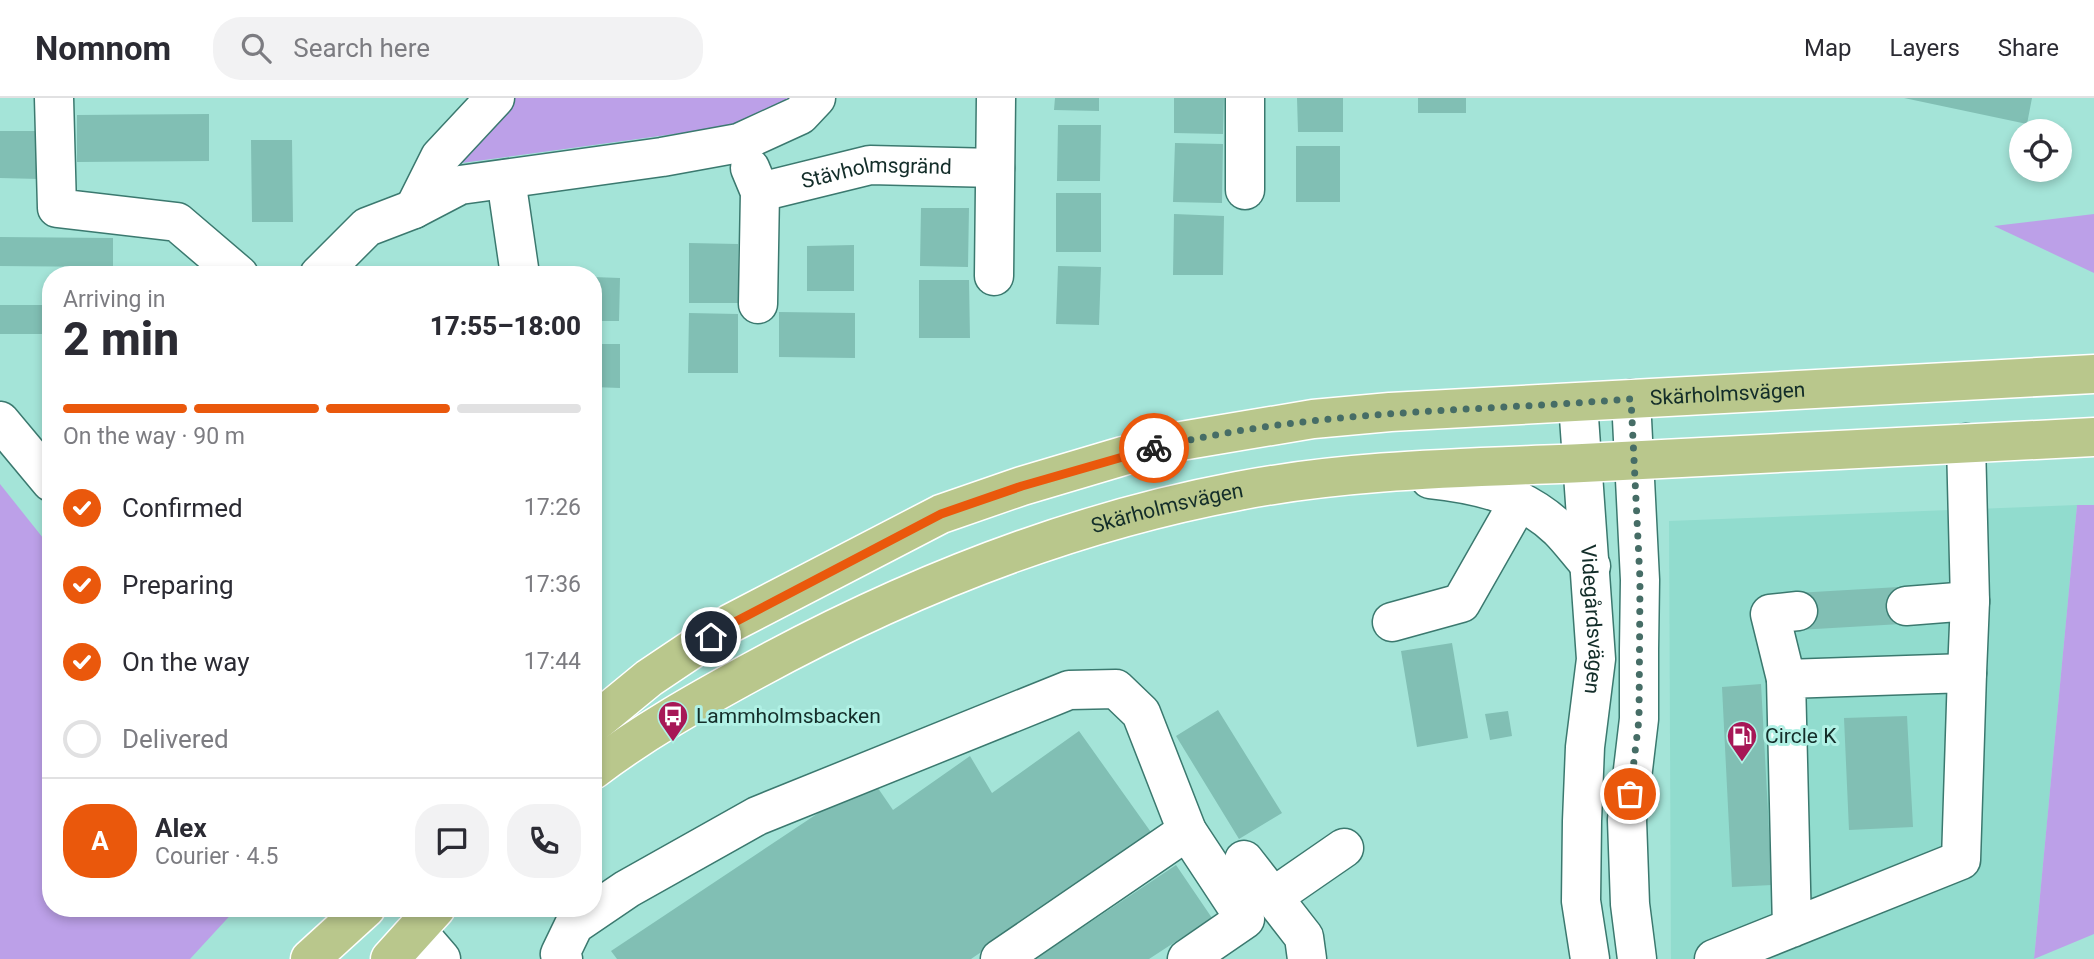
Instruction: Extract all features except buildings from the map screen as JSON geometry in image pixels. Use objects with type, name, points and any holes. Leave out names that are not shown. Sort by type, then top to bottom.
[{"type":"main road","name":"Skärholmsvägen","points":[[602,717],[649,678],[731,624],[941,514],[1122,456],[1247,429],[1313,419],[1390,412],[2094,374]]},
{"type":"main road","name":"Skärholmsvägen","points":[[602,764],[690,705],[879,606],[1011,553],[1114,520],[1239,490],[1368,473],[1480,466],[2094,437]]},
{"type":"main road","points":[[310,959],[356,917]]},
{"type":"main road","points":[[390,959],[414,917]]},
{"type":"street","points":[[54,98],[57,208],[177,222],[228,266]]},
{"type":"street","points":[[414,209],[440,157],[495,98]]},
{"type":"street","points":[[328,266],[367,228],[414,209],[460,185],[662,157],[739,143],[800,115],[816,98]]},
{"type":"street","points":[[994,276],[996,98]]},
{"type":"street","points":[[1245,98],[1245,190]]},
{"type":"street","points":[[739,143],[760,192],[758,304]]},
{"type":"street","name":"Stävholmsgränd","points":[[760,192],[870,165],[995,168]]},
{"type":"street","points":[[506,178],[519,266]]},
{"type":"street","points":[[1631,399],[1640,580],[1639,719],[1627,820],[1630,904],[1637,959]]},
{"type":"street","name":"Videgårdsvägen","points":[[1578,403],[1596,659],[1585,747],[1581,888],[1590,959]]},
{"type":"street","points":[[0,421],[42,471]]},
{"type":"street","points":[[1714,959],[1961,860],[1970,601],[1966,443]]},
{"type":"street","points":[[1368,473],[1463,482],[1497,490],[1529,505],[1559,529],[1591,566]]},
{"type":"street","points":[[1392,622],[1461,603],[1519,500]]},
{"type":"street","points":[[1906,606],[1970,601]]},
{"type":"street","points":[[1792,928],[1786,679],[1770,614],[1798,611]]},
{"type":"street","points":[[1786,679],[1967,673]]},
{"type":"street","points":[[602,905],[627,888],[757,816],[1069,690],[1116,690],[1141,713],[1186,831],[1245,919],[1187,959]]},
{"type":"street","points":[[1000,959],[1186,831]]},
{"type":"street","points":[[1273,897],[1344,848]]},
{"type":"street","points":[[1244,860],[1304,937],[1307,959]]},
{"type":"street","points":[[416,917],[441,959]]},
{"type":"street","points":[[564,959],[561,954],[573,925],[585,917]]},
{"type":"shaded area","points":[[506,98],[794,98],[740,125],[447,165]]},
{"type":"shaded area","points":[[2094,214],[2094,273],[1994,226]]},
{"type":"shaded area","points":[[0,484],[42,537],[42,917],[229,917],[190,959],[0,959]]},
{"type":"shaded area","points":[[2077,505],[2034,959],[1671,959],[1669,521]]},
{"type":"shaded area","points":[[2077,505],[2094,505],[2094,934],[2034,959]]},
{"type":"way so far","points":[[1154,448],[1313,419],[1631,399],[1640,580],[1639,719],[1630,794]]},
{"type":"place","name":"Lammholmsbacken","points":[[673,743]]},
{"type":"place","name":"Circle K","points":[[1742,763]]},
{"type":"route","points":[[711,637],[941,514],[1022,486],[1154,448]]}]
